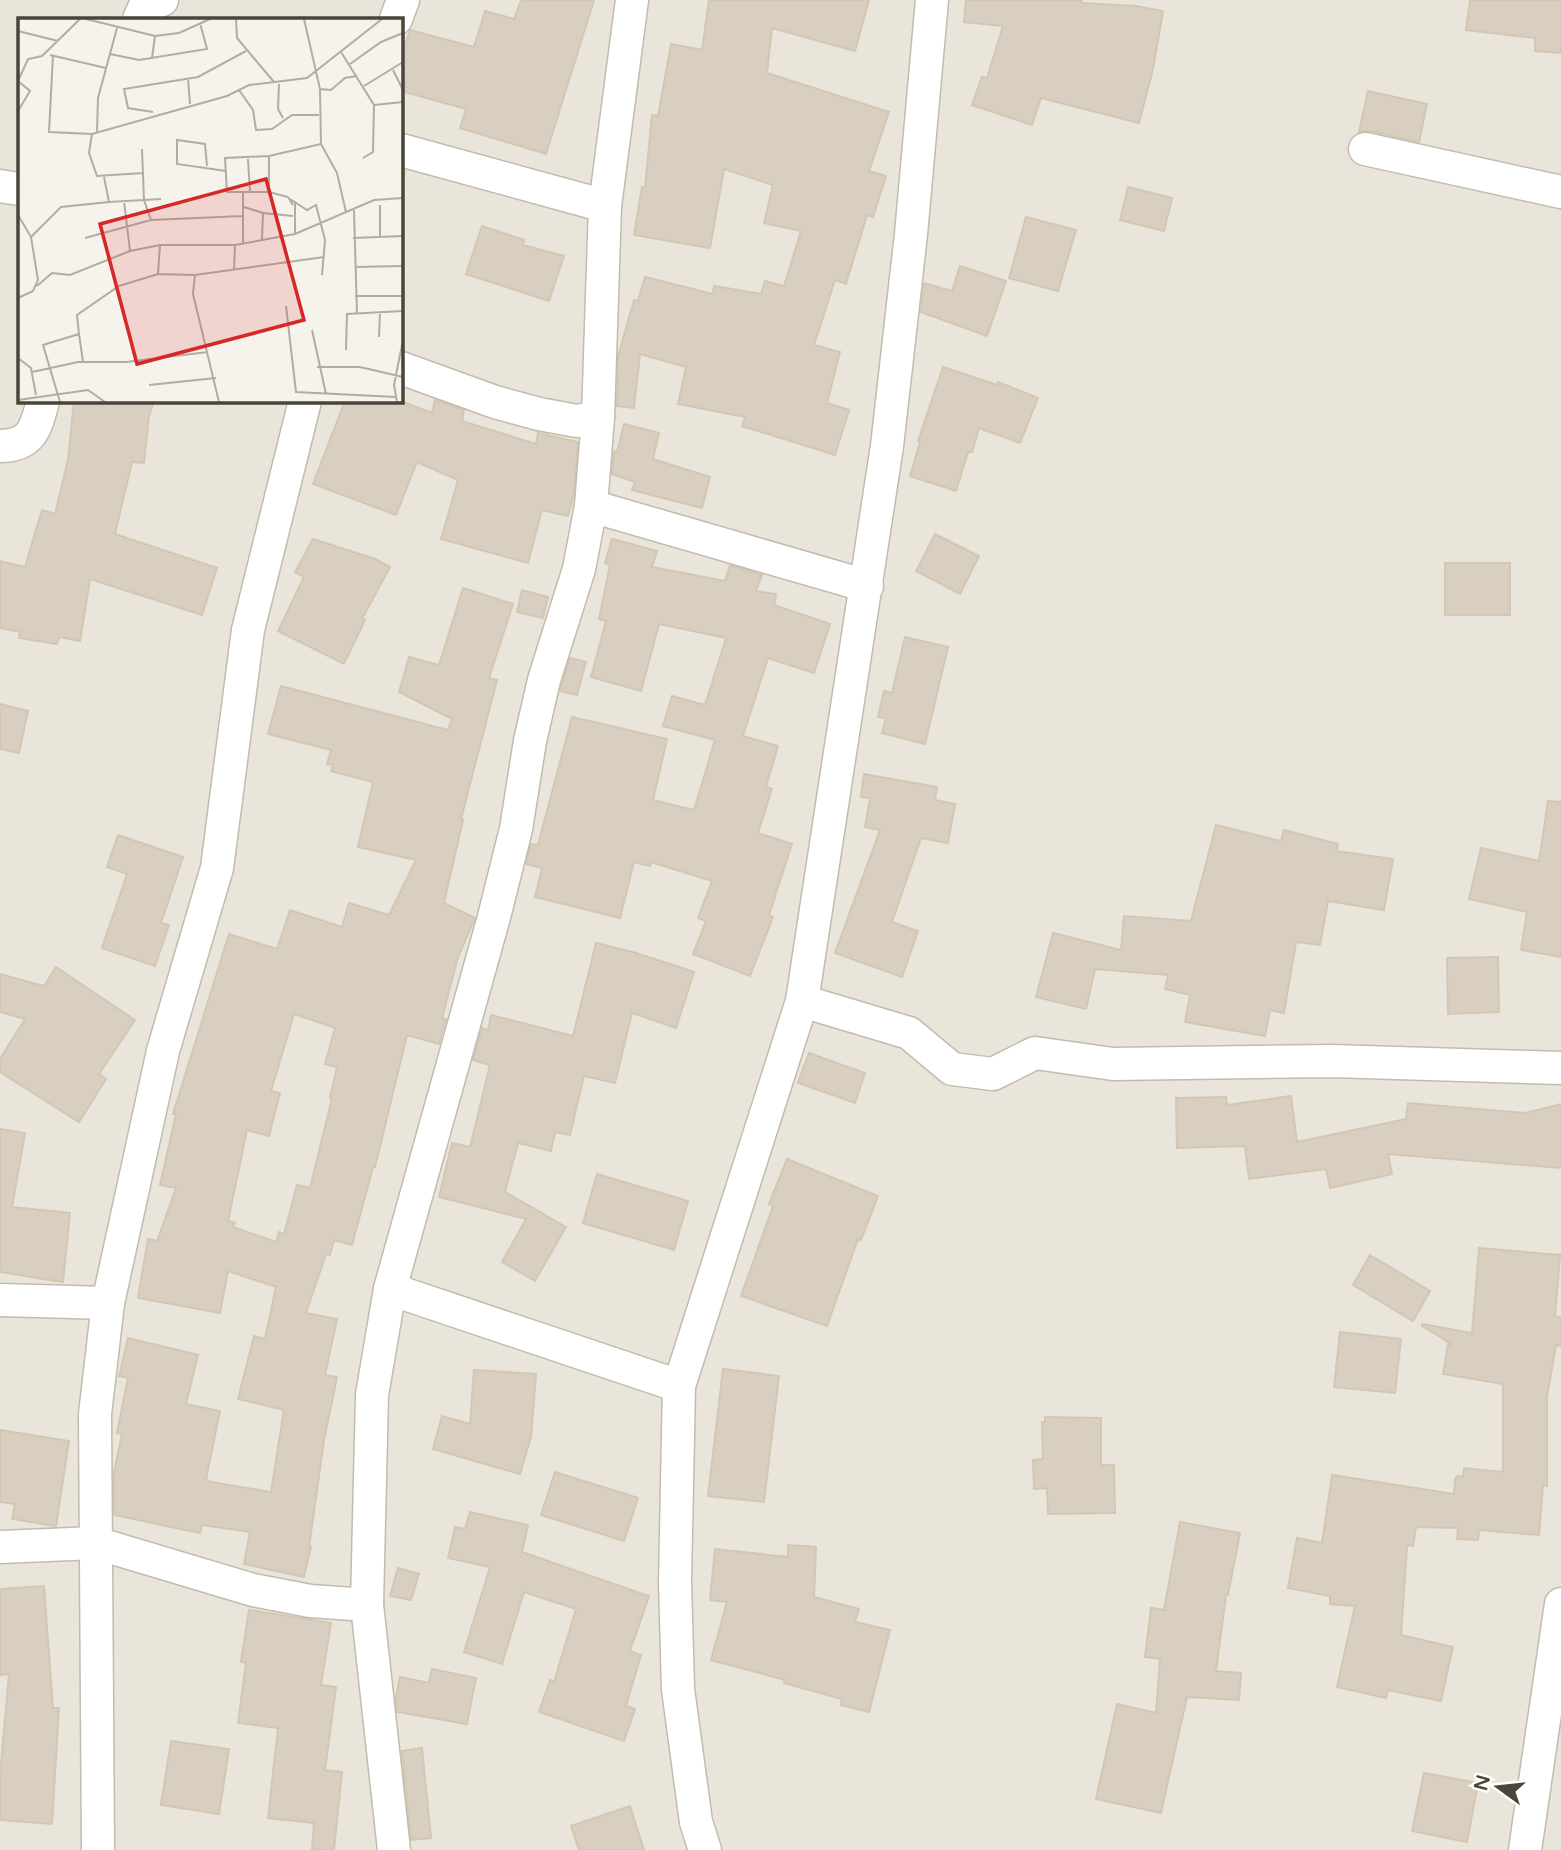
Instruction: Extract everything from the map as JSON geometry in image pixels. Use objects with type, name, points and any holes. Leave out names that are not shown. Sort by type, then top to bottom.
[{"type":"street","points":[[396,18],[403,0]]},
{"type":"street","points":[[394,1850],[367,1605],[372,1395],[390,1289],[494,917],[516,829],[544,680],[579,569],[591,506],[598,417],[605,206],[632,0]]},
{"type":"street","points":[[705,1850],[696,1822],[678,1689],[675,1582],[679,1387],[802,1000],[887,446],[911,234],[932,0]]},
{"type":"street","points":[[1365,149],[1561,192]]},
{"type":"street","points":[[402,150],[605,206]]},
{"type":"street","points":[[0,186],[18,189]]},
{"type":"street","points":[[402,368],[495,402],[539,414],[577,421],[598,417]]},
{"type":"street","points":[[0,446],[16,446],[28,438],[36,426],[43,402]]},
{"type":"street","points":[[98,1850],[95,1414],[108,1303],[163,1051],[218,868],[248,630],[305,402]]},
{"type":"street","points":[[591,506],[867,586]]},
{"type":"street","points":[[802,1000],[909,1033],[952,1069],[993,1074],[1035,1053],[1113,1064],[1332,1061],[1561,1068]]},
{"type":"street","points":[[390,1289],[679,1387]]},
{"type":"street","points":[[0,1300],[108,1303]]},
{"type":"street","points":[[0,1547],[96,1543],[253,1590],[310,1601],[367,1605]]},
{"type":"street","points":[[1525,1850],[1561,1604]]},
{"type":"shaded area","points":[[0,0],[1561,0],[1561,1850],[0,1850]]},
{"type":"building","points":[[521,0],[594,0],[546,154],[460,128],[466,109],[402,91],[402,54],[410,30],[474,47],[485,11],[514,19]]},
{"type":"building","points":[[709,0],[869,0],[855,51],[772,28],[767,73],[889,112],[869,171],[886,176],[873,217],[867,215],[846,284],[835,280],[814,345],[840,352],[827,403],[849,410],[835,455],[742,426],[745,417],[678,404],[686,367],[640,354],[634,408],[617,406],[618,357],[634,300],[638,301],[645,277],[713,294],[714,286],[761,294],[765,281],[784,286],[801,231],[764,223],[773,185],[724,169],[710,248],[634,235],[642,187],[645,188],[652,115],[658,116],[671,44],[702,50]]},
{"type":"building","points":[[966,0],[1082,0],[1082,3],[1136,6],[1163,11],[1153,69],[1139,123],[1041,98],[1032,125],[972,105],[982,77],[987,78],[1003,26],[964,22]]},
{"type":"building","points":[[1470,0],[1561,0],[1561,53],[1535,51],[1535,38],[1466,30]]},
{"type":"building","points":[[1368,91],[1427,104],[1419,142],[1369,131],[1359,132]]},
{"type":"building","points":[[1128,187],[1172,198],[1164,231],[1120,220]]},
{"type":"building","points":[[1026,217],[1076,230],[1058,291],[1009,278]]},
{"type":"building","points":[[482,226],[524,240],[523,245],[564,256],[549,301],[466,274]]},
{"type":"building","points":[[960,266],[1006,281],[987,336],[921,312],[924,283],[952,291]]},
{"type":"building","points":[[943,367],[997,385],[998,382],[1038,398],[1020,443],[979,428],[972,452],[968,452],[956,491],[910,476],[920,442],[918,441]]},
{"type":"building","points":[[435,400],[464,410],[462,421],[536,444],[538,433],[578,442],[574,493],[568,516],[542,510],[528,563],[441,539],[458,480],[417,462],[396,515],[313,484],[345,402],[402,401],[432,413]]},
{"type":"building","points":[[74,402],[154,402],[149,416],[144,463],[132,462],[115,534],[217,568],[202,615],[90,579],[80,641],[59,637],[57,644],[19,638],[20,632],[0,628],[0,561],[25,567],[42,510],[55,514],[68,460]]},
{"type":"building","points":[[624,424],[659,433],[653,459],[710,477],[702,508],[632,490],[635,482],[612,474],[614,451],[617,452]]},
{"type":"building","points":[[935,534],[979,556],[960,594],[916,571]]},
{"type":"building","points":[[313,539],[375,559],[390,567],[362,619],[365,620],[344,664],[278,631],[304,577],[295,572]]},
{"type":"building","points":[[612,539],[657,551],[652,567],[725,581],[730,565],[762,575],[756,591],[776,594],[774,605],[830,624],[814,673],[768,658],[743,736],[778,746],[766,787],[772,789],[758,833],[792,844],[769,915],[773,917],[750,976],[693,954],[706,921],[698,918],[712,881],[651,862],[650,866],[634,862],[620,918],[535,897],[542,868],[526,864],[531,844],[538,845],[572,717],[667,739],[653,800],[694,810],[715,740],[663,726],[672,696],[705,705],[726,638],[659,624],[641,691],[591,677],[606,621],[599,619],[610,565],[605,563]]},
{"type":"building","points":[[1445,563],[1510,563],[1510,615],[1445,615]]},
{"type":"building","points":[[463,588],[513,604],[489,678],[497,680],[461,819],[463,820],[444,903],[475,918],[458,957],[442,1018],[446,1019],[439,1044],[407,1035],[375,1167],[352,1245],[334,1240],[330,1255],[326,1254],[306,1313],[337,1319],[325,1375],[337,1377],[324,1440],[311,1547],[304,1577],[244,1564],[250,1532],[202,1525],[200,1533],[114,1515],[114,1472],[122,1434],[117,1433],[128,1378],[119,1376],[128,1338],[198,1355],[186,1404],[220,1411],[206,1479],[271,1492],[284,1410],[238,1399],[254,1336],[265,1339],[276,1287],[228,1271],[220,1313],[138,1298],[148,1239],[157,1241],[176,1188],[160,1185],[176,1114],[173,1114],[229,934],[277,949],[290,910],[342,927],[349,903],[389,915],[416,860],[358,847],[373,782],[331,771],[333,765],[327,764],[331,750],[268,734],[281,686],[448,730],[452,719],[399,692],[409,657],[439,665]],"holes":[[[294,1014],[335,1028],[325,1064],[337,1067],[310,1188],[297,1185],[284,1234],[279,1232],[276,1242],[233,1227],[235,1223],[228,1221],[247,1130],[269,1136],[280,1093],[271,1091]]]},
{"type":"building","points":[[522,590],[548,597],[543,618],[517,612]]},
{"type":"building","points":[[905,637],[948,647],[925,744],[882,733],[886,718],[878,717],[884,691],[892,693]]},
{"type":"building","points":[[570,658],[586,662],[577,695],[560,691]]},
{"type":"building","points":[[0,704],[28,711],[19,753],[0,749]]},
{"type":"building","points":[[864,774],[937,787],[935,800],[955,804],[948,843],[921,838],[892,922],[918,931],[902,977],[835,953],[880,830],[865,827],[870,798],[861,797]]},
{"type":"building","points":[[1548,801],[1561,802],[1561,957],[1521,950],[1527,912],[1469,899],[1481,848],[1539,861]]},
{"type":"building","points":[[1216,825],[1281,841],[1284,830],[1338,844],[1336,851],[1393,859],[1384,910],[1328,901],[1320,945],[1296,942],[1284,1013],[1270,1010],[1265,1036],[1185,1022],[1190,995],[1165,989],[1168,975],[1095,969],[1086,1009],[1036,997],[1053,933],[1121,950],[1124,916],[1191,921]]},
{"type":"building","points":[[118,835],[183,857],[161,923],[169,925],[155,966],[102,948],[127,874],[107,867]]},
{"type":"building","points":[[596,943],[694,972],[676,1028],[632,1013],[615,1083],[584,1076],[570,1135],[555,1132],[551,1151],[518,1143],[505,1192],[566,1227],[535,1281],[502,1262],[526,1219],[439,1197],[452,1143],[470,1147],[490,1065],[473,1060],[482,1028],[488,1030],[491,1015],[573,1036]]},
{"type":"building","points":[[1498,957],[1499,1012],[1448,1014],[1447,958]]},
{"type":"building","points":[[56,967],[135,1020],[99,1074],[106,1079],[79,1122],[0,1072],[0,1059],[25,1019],[0,1012],[0,974],[44,986]]},
{"type":"building","points":[[809,1053],[865,1073],[855,1103],[798,1083]]},
{"type":"building","points":[[1291,1096],[1297,1142],[1406,1119],[1408,1103],[1526,1113],[1561,1104],[1561,1168],[1388,1154],[1392,1174],[1330,1188],[1326,1169],[1249,1179],[1245,1146],[1177,1148],[1176,1098],[1226,1097],[1227,1105]]},
{"type":"building","points":[[0,1129],[25,1133],[12,1207],[70,1213],[63,1282],[0,1272]]},
{"type":"building","points":[[787,1159],[878,1196],[861,1240],[858,1239],[827,1326],[741,1296],[773,1206],[769,1204]]},
{"type":"building","points":[[597,1174],[688,1201],[674,1250],[583,1223]]},
{"type":"building","points":[[1479,1248],[1560,1255],[1555,1316],[1561,1318],[1561,1346],[1556,1345],[1547,1397],[1547,1486],[1543,1485],[1539,1535],[1479,1530],[1478,1540],[1457,1539],[1458,1528],[1416,1527],[1413,1546],[1407,1545],[1401,1635],[1453,1647],[1441,1701],[1388,1690],[1386,1698],[1337,1687],[1355,1606],[1330,1604],[1330,1596],[1288,1588],[1297,1538],[1322,1543],[1332,1475],[1454,1494],[1455,1480],[1457,1476],[1463,1477],[1464,1468],[1503,1472],[1503,1384],[1443,1374],[1448,1344],[1453,1345],[1422,1326],[1472,1333]]},
{"type":"building","points":[[1370,1255],[1430,1291],[1413,1321],[1353,1285]]},
{"type":"building","points":[[1340,1332],[1401,1339],[1395,1393],[1334,1387]]},
{"type":"building","points":[[723,1369],[779,1376],[764,1502],[708,1496]]},
{"type":"building","points":[[474,1370],[536,1374],[531,1437],[520,1474],[433,1449],[442,1416],[470,1424]]},
{"type":"building","points":[[1045,1417],[1101,1418],[1101,1465],[1114,1465],[1115,1513],[1048,1514],[1047,1488],[1034,1489],[1033,1460],[1043,1459],[1042,1422],[1045,1422]]},
{"type":"building","points":[[0,1430],[69,1441],[56,1526],[12,1519],[15,1504],[0,1502]]},
{"type":"building","points":[[555,1472],[638,1498],[624,1541],[541,1515]]},
{"type":"building","points":[[470,1512],[528,1525],[522,1552],[649,1596],[630,1651],[641,1655],[626,1706],[635,1709],[624,1741],[539,1712],[550,1680],[554,1682],[576,1609],[524,1592],[502,1664],[464,1652],[490,1567],[448,1558],[455,1527],[465,1529]]},
{"type":"building","points":[[1180,1522],[1240,1533],[1226,1595],[1216,1671],[1241,1673],[1239,1700],[1187,1697],[1161,1813],[1096,1799],[1117,1704],[1156,1713],[1160,1659],[1145,1657],[1151,1608],[1164,1610]]},
{"type":"building","points":[[788,1545],[816,1547],[814,1597],[859,1609],[855,1622],[890,1630],[869,1712],[841,1705],[842,1699],[784,1683],[785,1680],[711,1660],[727,1602],[710,1600],[715,1549],[788,1557]]},
{"type":"building","points":[[398,1568],[419,1574],[411,1600],[390,1596]]},
{"type":"building","points":[[44,1586],[53,1708],[59,1708],[52,1824],[0,1820],[0,1776],[9,1674],[0,1675],[0,1589]]},
{"type":"building","points":[[249,1610],[331,1623],[321,1685],[336,1687],[325,1770],[342,1772],[334,1850],[312,1850],[314,1823],[268,1818],[278,1728],[238,1723],[246,1663],[241,1662]]},
{"type":"building","points":[[432,1669],[476,1678],[467,1724],[397,1712],[396,1697],[400,1677],[429,1683]]},
{"type":"building","points":[[171,1741],[229,1749],[219,1814],[161,1805]]},
{"type":"building","points":[[422,1748],[431,1838],[411,1840],[402,1751]]},
{"type":"building","points":[[1424,1773],[1478,1783],[1467,1842],[1412,1831]]},
{"type":"building","points":[[630,1806],[644,1850],[579,1850],[571,1826]]}]
